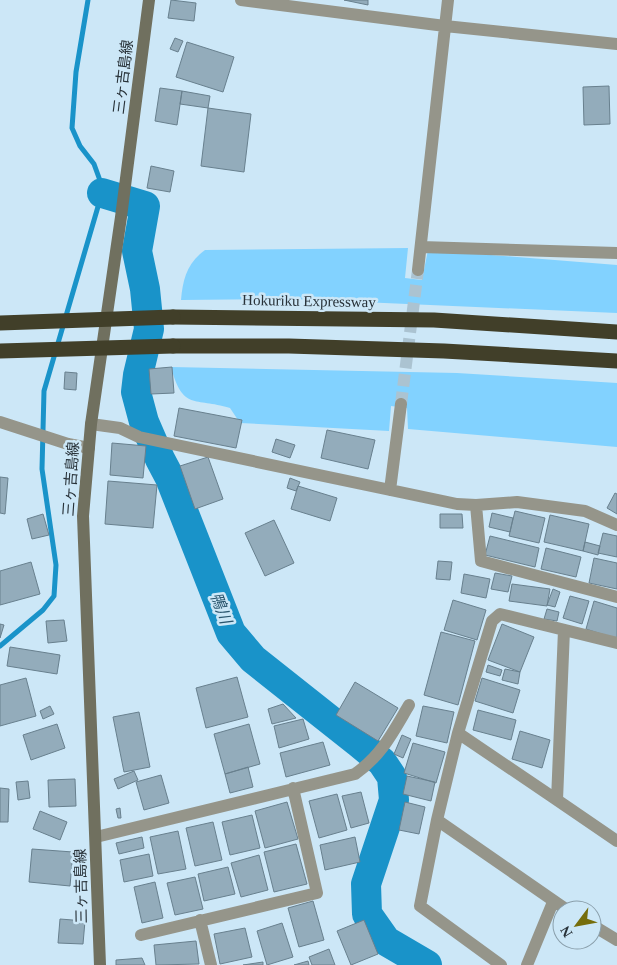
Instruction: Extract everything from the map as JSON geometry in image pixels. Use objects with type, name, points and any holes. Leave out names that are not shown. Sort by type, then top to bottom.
[{"type":"highway","name":"Hokuriku Expressway","points":[[0,323],[173,317],[434,320],[617,332]]},
{"type":"highway","points":[[0,352],[173,346],[289,346],[444,351],[617,361]]},
{"type":"main road","name":"三ヶ吉島線","points":[[100,965],[83,516],[91,424],[121,218],[149,0]]},
{"type":"street","points":[[241,0],[445,26],[617,44]]},
{"type":"street","points":[[418,270],[448,0]]},
{"type":"street","points":[[421,247],[617,253]]},
{"type":"street","points":[[390,490],[401,404]]},
{"type":"street","points":[[0,422],[68,444],[89,448]]},
{"type":"street","points":[[91,424],[120,428],[139,437],[456,504],[476,505],[517,502],[586,511],[617,525]]},
{"type":"street","points":[[476,505],[481,561],[617,597]]},
{"type":"street","points":[[501,965],[420,906],[437,820],[458,733],[492,620],[500,614],[617,643]]},
{"type":"street","points":[[557,800],[564,630]]},
{"type":"street","points":[[96,837],[355,774],[368,765],[384,747],[409,705]]},
{"type":"street","points":[[458,733],[617,841]]},
{"type":"street","points":[[141,935],[317,893],[293,788]]},
{"type":"street","points":[[437,820],[552,901]]},
{"type":"street","points":[[527,965],[552,904]]},
{"type":"street","points":[[200,920],[211,965]]},
{"type":"street","points":[[602,931],[617,940]]},
{"type":"shaded area","points":[[408,248],[405,278],[422,280],[428,250],[617,265],[617,313],[293,299],[181,300],[187,272],[194,260],[205,250]]},
{"type":"shaded area","points":[[171,367],[457,373],[617,383],[617,447],[408,429],[407,408],[391,406],[389,431],[240,423],[230,408],[199,402],[185,396],[180,390]]},
{"type":"building","points":[[171,0],[196,3],[194,21],[168,18]]},
{"type":"building","points":[[344,0],[368,0],[368,5]]},
{"type":"building","points":[[175,38],[183,41],[178,52],[170,49]]},
{"type":"building","points":[[187,42],[234,57],[223,92],[176,77]]},
{"type":"building","points":[[609,86],[610,124],[584,125],[583,87]]},
{"type":"building","points":[[160,88],[182,91],[177,125],[155,121]]},
{"type":"building","points":[[182,91],[210,96],[208,108],[180,104]]},
{"type":"building","points":[[208,108],[251,114],[244,172],[201,166]]},
{"type":"building","points":[[151,166],[174,171],[170,192],[147,188]]},
{"type":"building","points":[[172,367],[174,393],[151,394],[149,369]]},
{"type":"building","points":[[65,372],[77,373],[76,390],[64,389]]},
{"type":"building","points":[[179,408],[242,420],[236,448],[174,436]]},
{"type":"building","points":[[327,430],[375,440],[368,469],[321,458]]},
{"type":"building","points":[[276,439],[295,445],[290,458],[272,452]]},
{"type":"building","points":[[112,443],[146,446],[143,478],[110,475]]},
{"type":"building","points":[[208,457],[223,499],[195,509],[180,466]]},
{"type":"building","points":[[0,477],[8,478],[5,514],[0,513]]},
{"type":"building","points":[[290,478],[300,482],[296,491],[287,488]]},
{"type":"building","points":[[108,481],[157,485],[153,528],[105,524]]},
{"type":"building","points":[[298,486],[337,498],[330,521],[291,509]]},
{"type":"building","points":[[615,493],[617,494],[617,514],[607,508]]},
{"type":"building","points":[[515,511],[545,518],[539,543],[509,536]]},
{"type":"building","points":[[492,513],[513,518],[510,532],[489,527]]},
{"type":"building","points":[[43,514],[49,535],[32,539],[27,519]]},
{"type":"building","points":[[440,514],[462,514],[463,528],[440,528]]},
{"type":"building","points":[[550,515],[589,524],[583,551],[544,542]]},
{"type":"building","points":[[274,520],[294,563],[265,576],[245,533]]},
{"type":"building","points":[[603,533],[617,536],[617,557],[598,553]]},
{"type":"building","points":[[490,536],[539,548],[535,567],[485,555]]},
{"type":"building","points":[[585,542],[600,546],[598,555],[583,551]]},
{"type":"building","points":[[546,548],[581,557],[576,577],[541,569]]},
{"type":"building","points":[[594,558],[617,563],[617,589],[589,583]]},
{"type":"building","points":[[438,561],[452,562],[450,580],[436,579]]},
{"type":"building","points":[[31,562],[40,594],[0,605],[0,571]]},
{"type":"building","points":[[495,573],[512,576],[508,592],[491,589]]},
{"type":"building","points":[[464,574],[490,579],[486,598],[461,593]]},
{"type":"building","points":[[512,584],[550,589],[547,606],[509,601]]},
{"type":"building","points":[[553,589],[560,592],[555,607],[547,605]]},
{"type":"building","points":[[570,596],[589,601],[582,624],[563,618]]},
{"type":"building","points":[[453,600],[486,610],[477,640],[444,630]]},
{"type":"building","points":[[594,601],[617,608],[617,639],[586,629]]},
{"type":"building","points":[[547,609],[559,612],[557,621],[544,619]]},
{"type":"building","points":[[64,620],[67,641],[48,643],[46,621]]},
{"type":"building","points":[[0,624],[4,625],[0,638]]},
{"type":"building","points":[[502,624],[534,637],[520,672],[488,660]]},
{"type":"building","points":[[441,632],[475,641],[458,705],[424,695]]},
{"type":"building","points":[[10,647],[60,655],[57,674],[7,666]]},
{"type":"building","points":[[488,665],[502,670],[500,676],[486,672]]},
{"type":"building","points":[[505,669],[520,672],[518,684],[502,680]]},
{"type":"building","points":[[237,677],[248,717],[206,728],[196,688]]},
{"type":"building","points":[[26,678],[36,716],[0,726],[0,685]]},
{"type":"building","points":[[482,678],[520,690],[513,713],[475,701]]},
{"type":"building","points":[[355,682],[398,708],[378,741],[336,715]]},
{"type":"building","points":[[283,704],[296,718],[272,724],[268,709]]},
{"type":"building","points":[[50,706],[54,714],[43,719],[40,711]]},
{"type":"building","points":[[423,706],[454,712],[447,743],[416,736]]},
{"type":"building","points":[[478,710],[516,720],[511,740],[473,730]]},
{"type":"building","points":[[139,712],[150,767],[124,772],[113,717]]},
{"type":"building","points":[[303,719],[309,739],[279,748],[274,726]]},
{"type":"building","points":[[57,724],[65,748],[31,760],[23,735]]},
{"type":"building","points":[[249,724],[260,764],[225,774],[214,734]]},
{"type":"building","points":[[520,731],[550,740],[542,768],[512,759]]},
{"type":"building","points":[[402,735],[411,739],[403,758],[394,754]]},
{"type":"building","points":[[323,742],[330,765],[286,777],[280,753]]},
{"type":"building","points":[[413,743],[445,752],[436,783],[404,773]]},
{"type":"building","points":[[248,767],[253,787],[230,793],[225,774]]},
{"type":"building","points":[[134,771],[138,780],[118,789],[114,779]]},
{"type":"building","points":[[161,775],[169,803],[144,810],[136,782]]},
{"type":"building","points":[[407,776],[435,782],[431,801],[403,794]]},
{"type":"building","points":[[75,779],[76,806],[49,807],[48,780]]},
{"type":"building","points":[[28,781],[30,798],[18,800],[16,782]]},
{"type":"building","points":[[0,788],[9,789],[8,822],[0,822]]},
{"type":"building","points":[[361,792],[369,823],[351,828],[342,796]]},
{"type":"building","points":[[337,794],[347,830],[319,838],[309,801]]},
{"type":"building","points":[[287,802],[298,839],[265,848],[255,811]]},
{"type":"building","points":[[405,802],[425,807],[419,834],[399,830]]},
{"type":"building","points":[[120,808],[121,818],[118,818],[116,809]]},
{"type":"building","points":[[40,811],[67,822],[60,840],[33,829]]},
{"type":"building","points":[[252,815],[260,848],[230,855],[222,822]]},
{"type":"building","points":[[213,822],[222,860],[195,866],[186,828]]},
{"type":"building","points":[[178,831],[186,869],[158,874],[150,837]]},
{"type":"building","points":[[142,837],[144,848],[119,854],[116,843]]},
{"type":"building","points":[[355,837],[360,862],[325,870],[320,845]]},
{"type":"building","points":[[296,844],[307,884],[274,892],[264,852]]},
{"type":"building","points":[[32,849],[73,852],[70,886],[29,882]]},
{"type":"building","points":[[149,854],[153,876],[124,882],[120,860]]},
{"type":"building","points":[[259,855],[268,890],[241,897],[231,863]]},
{"type":"building","points":[[228,867],[235,894],[204,901],[198,874]]},
{"type":"building","points":[[195,877],[203,909],[175,915],[167,883]]},
{"type":"building","points":[[155,882],[163,918],[142,923],[134,887]]},
{"type":"building","points":[[313,901],[324,940],[299,947],[288,908]]},
{"type":"building","points":[[60,919],[85,921],[83,944],[58,943]]},
{"type":"building","points":[[364,920],[378,954],[351,965],[337,931]]},
{"type":"building","points":[[282,923],[293,957],[267,965],[257,931]]},
{"type":"building","points":[[245,928],[252,957],[220,964],[214,934]]},
{"type":"building","points":[[196,941],[199,964],[156,965],[154,945]]},
{"type":"building","points":[[329,949],[335,965],[312,965],[309,957]]},
{"type":"building","points":[[142,958],[145,965],[116,965],[116,960]]},
{"type":"building","points":[[308,961],[309,965],[294,965]]},
{"type":"building","points":[[263,962],[263,965],[243,965]]},
{"type":"waterway","points":[[0,646],[43,610],[54,596],[56,565],[42,469],[44,391],[102,193],[102,186],[94,164],[80,146],[72,128],[76,72],[88,0]]},
{"type":"waterway","name":"鴨川","points":[[102,193],[145,206],[137,251],[145,289],[149,329],[136,392],[144,422],[170,478],[231,633],[253,659],[382,762],[392,777],[394,800],[366,884],[367,914],[386,941],[427,965]]},
{"type":"tunnel","points":[[401,404],[418,270]]}]
